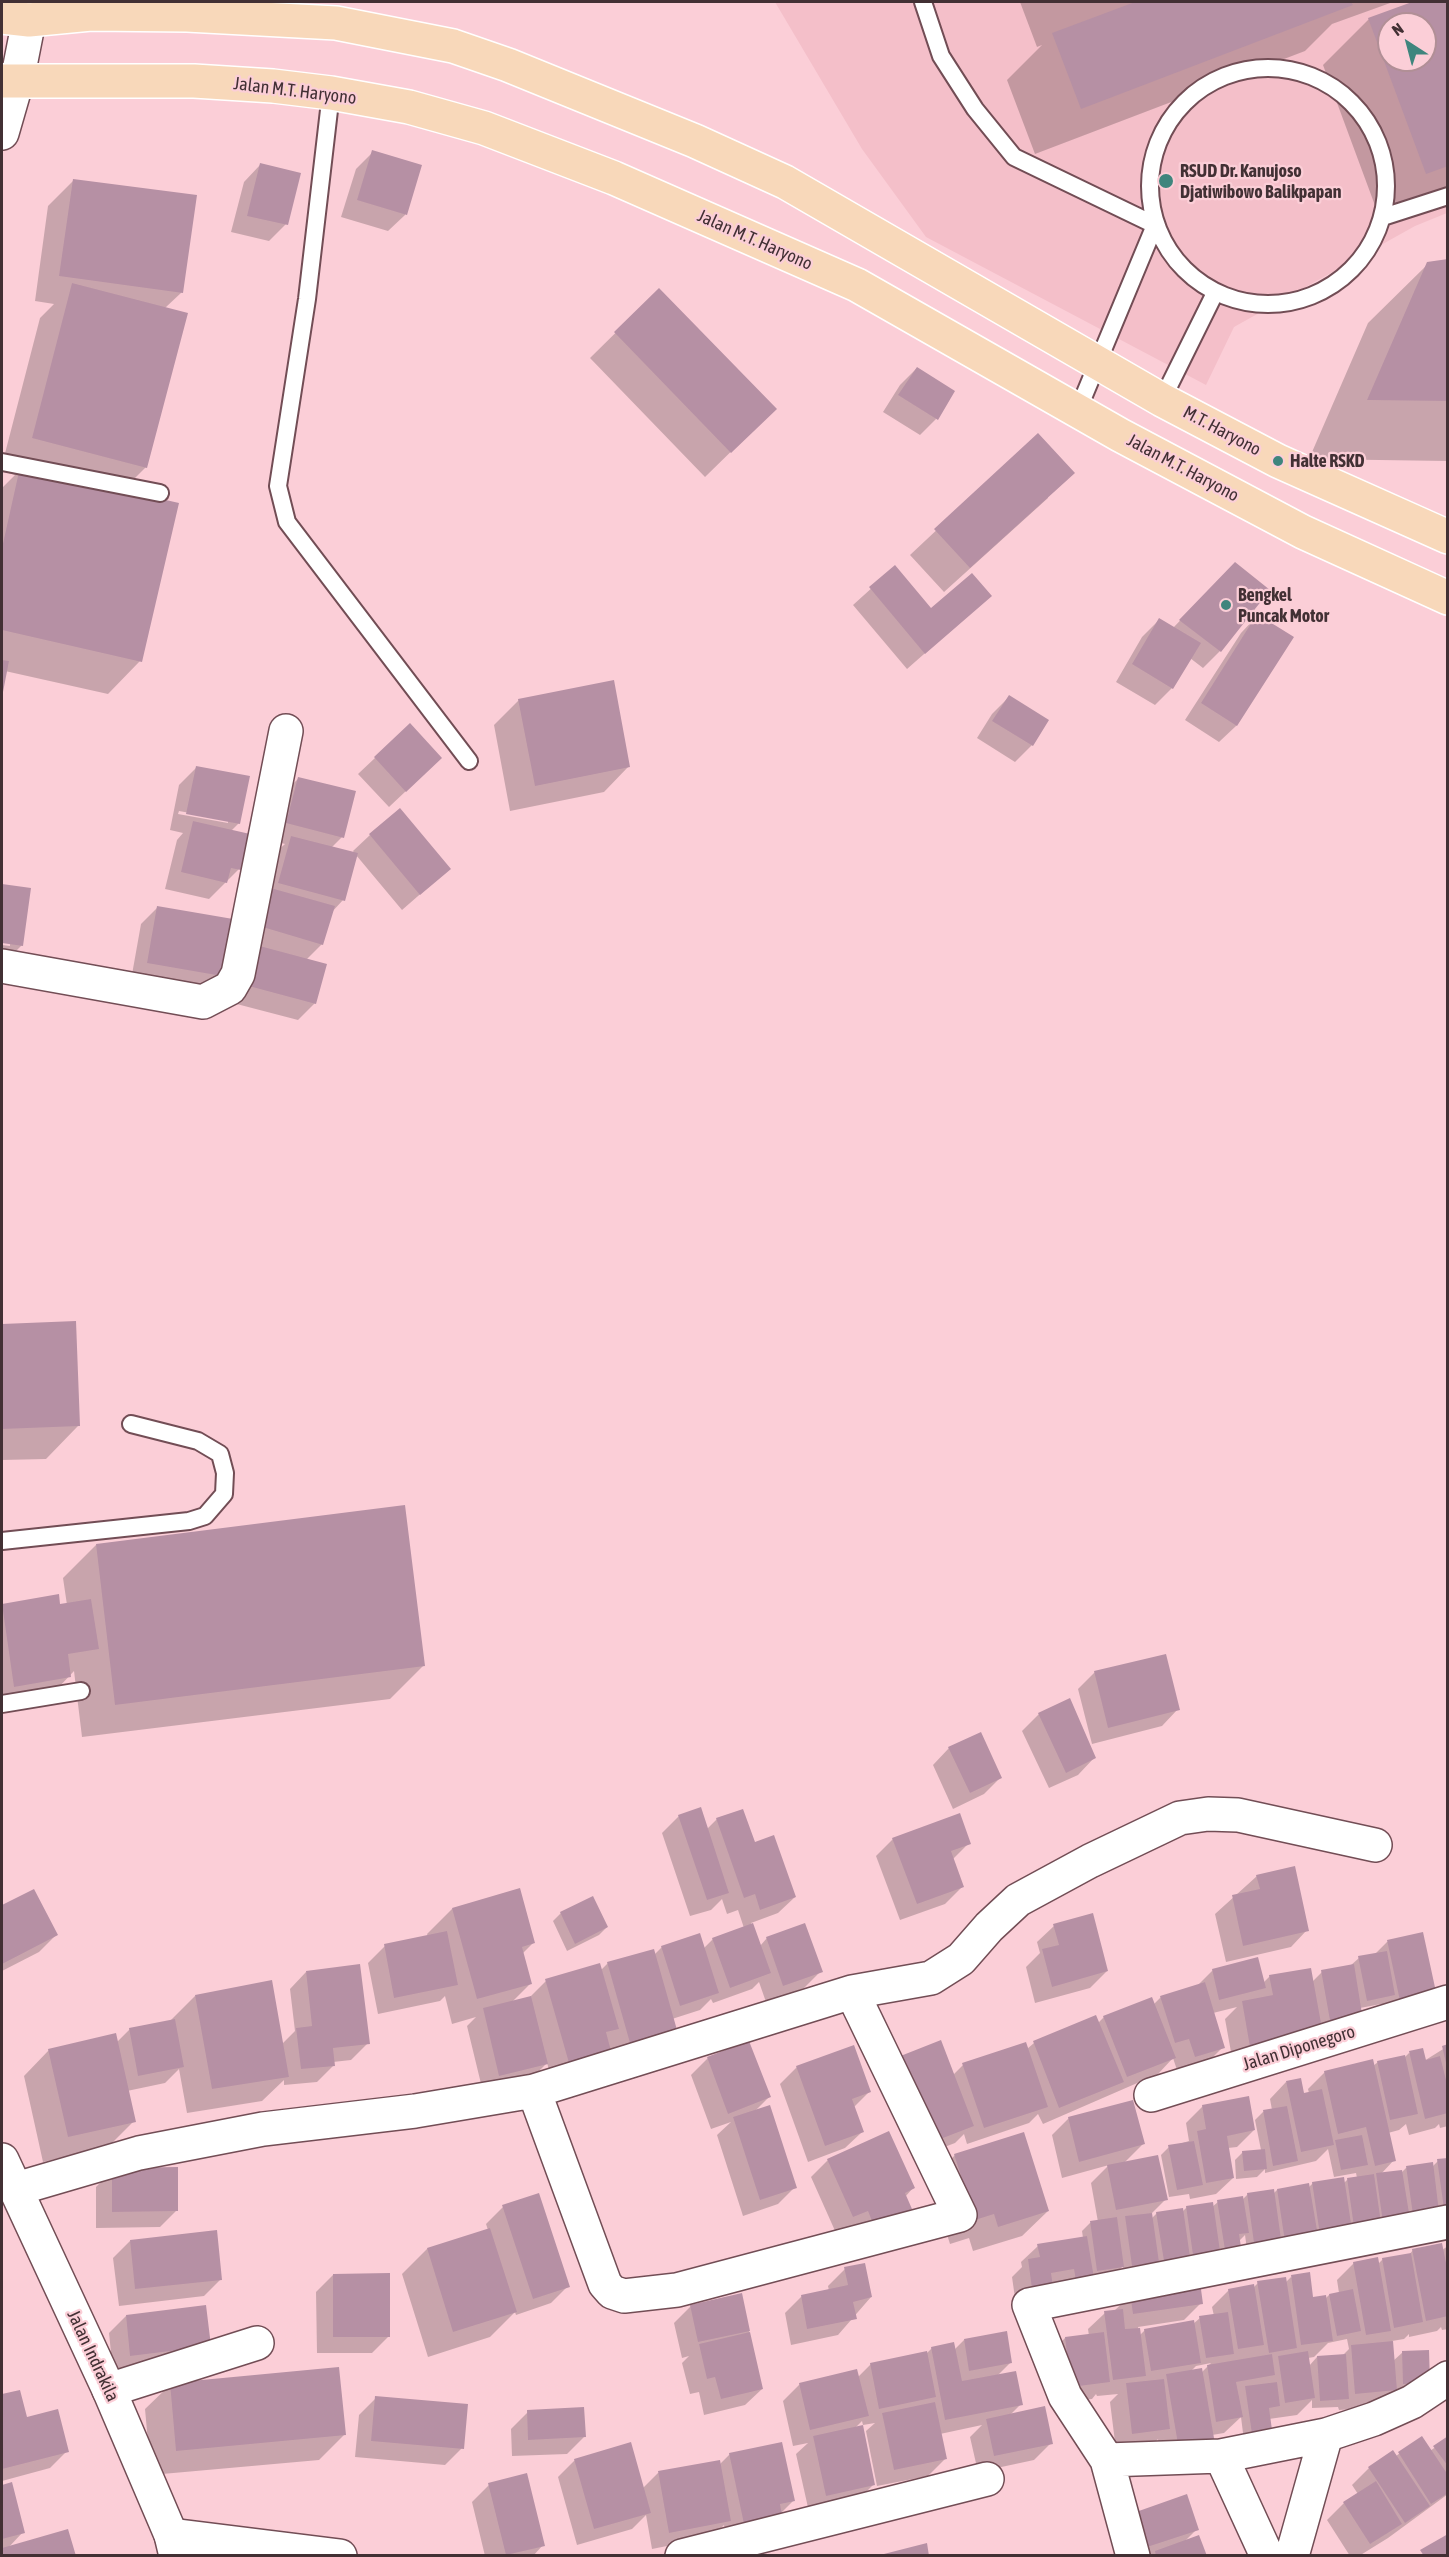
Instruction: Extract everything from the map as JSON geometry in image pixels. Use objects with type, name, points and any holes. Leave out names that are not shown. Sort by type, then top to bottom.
[{"type":"highway","points":[[15,19],[186,8],[336,23],[453,46],[528,73],[695,141],[786,182],[1097,364]]},
{"type":"highway","name":"Jalan M.T. Haryono","points":[[9,81],[194,81],[331,93],[409,107],[484,128],[614,178],[857,285],[1078,410],[1303,532],[1448,597]]},
{"type":"highway","name":"M.T. Haryono","points":[[1097,364],[1278,461],[1448,537]]},
{"type":"street","points":[[2,133],[15,19]]},
{"type":"street","points":[[2,966],[204,1002],[230,988],[238,974],[286,731]]},
{"type":"street","points":[[16,2189],[140,2153],[252,2131],[415,2111],[534,2091],[852,1992],[931,1978],[961,1959],[989,1927],[1018,1900],[1090,1861],[1180,1818],[1208,1814],[1238,1815],[1375,1845]]},
{"type":"street","points":[[534,2091],[605,2284],[612,2292],[624,2296],[676,2290],[960,2215],[852,1992]]},
{"type":"street","name":"Jalan Diponegoro","points":[[1151,2095],[1448,2002]]},
{"type":"street","name":"Jalan Indrakila","points":[[2,2160],[109,2390],[174,2545]]},
{"type":"street","points":[[1133,2556],[1107,2460],[1065,2396],[1029,2305],[1448,2222]]},
{"type":"street","points":[[109,2390],[257,2343]]},
{"type":"street","points":[[1107,2460],[1221,2456],[1326,2435],[1374,2419],[1412,2402],[1448,2378]]},
{"type":"street","points":[[1292,2556],[1326,2435]]},
{"type":"street","points":[[1221,2456],[1267,2556]]},
{"type":"street","points":[[682,2556],[987,2479]]},
{"type":"street","points":[[174,2545],[340,2556]]},
{"type":"lane","points":[[923,2],[941,56],[975,109],[1014,157],[1155,225]]},
{"type":"lane","points":[[1265,66],[1302,71],[1335,86],[1362,111],[1381,144],[1388,180],[1383,216],[1369,249],[1347,275],[1317,294],[1283,304],[1248,303],[1215,293],[1189,276],[1169,252],[1155,225],[1149,189],[1154,152],[1170,118],[1196,91],[1228,74],[1265,66]]},
{"type":"lane","points":[[331,93],[307,299],[278,486],[287,522],[469,761]]},
{"type":"lane","points":[[1383,216],[1448,196]]},
{"type":"lane","points":[[1078,410],[1155,225]]},
{"type":"lane","points":[[1162,400],[1215,293]]},
{"type":"lane","points":[[2,462],[160,493]]},
{"type":"lane","points":[[2,1541],[166,1523],[205,1516],[225,1494],[225,1473],[220,1454],[198,1441],[131,1424]]},
{"type":"lane","points":[[2,1704],[81,1691]]},
{"type":"shaded area","name":"RSUD Dr. Kanujoso Djatiwibowo Balikpapan","points":[[775,2],[1447,2],[1447,213],[1415,226],[1234,327],[1206,385],[926,237],[862,149]]},
{"type":"building","points":[[1135,2],[1351,2],[1353,5],[1081,109],[1052,33]]},
{"type":"building","points":[[1412,2],[1448,2],[1448,166],[1426,174],[1388,72],[1437,72],[1437,12],[1384,12]]},
{"type":"building","points":[[1377,15],[1377,42],[1368,18]]},
{"type":"building","points":[[372,150],[422,165],[407,215],[357,200]]},
{"type":"building","points":[[260,163],[301,173],[288,225],[247,216]]},
{"type":"building","points":[[73,179],[197,195],[183,293],[59,276]]},
{"type":"building","points":[[1448,259],[1448,401],[1367,400],[1427,262]]},
{"type":"building","points":[[72,283],[188,313],[147,468],[32,438]]},
{"type":"building","points":[[659,288],[777,409],[731,453],[614,332]]},
{"type":"building","points":[[917,367],[955,391],[938,420],[898,395]]},
{"type":"building","points":[[1038,433],[1075,473],[970,568],[934,529]]},
{"type":"building","points":[[20,467],[179,503],[142,662],[2,630],[2,548]]},
{"type":"building","name":"Bengkel Puncak Motor","points":[[1235,562],[1270,590],[1221,652],[1179,620]]},
{"type":"building","points":[[895,565],[931,608],[972,573],[992,596],[925,654],[869,587]]},
{"type":"building","points":[[1257,614],[1294,637],[1237,726],[1201,703]]},
{"type":"building","points":[[1159,618],[1201,643],[1173,689],[1132,664]]},
{"type":"building","points":[[2,660],[9,661],[3,692],[2,692]]},
{"type":"building","points":[[614,680],[630,767],[535,786],[518,699]]},
{"type":"building","points":[[1009,695],[1049,720],[1033,746],[992,721]]},
{"type":"building","points":[[410,723],[442,758],[406,792],[374,757]]},
{"type":"building","points":[[196,766],[250,776],[240,824],[186,814]]},
{"type":"building","points":[[298,777],[356,791],[344,838],[286,823]]},
{"type":"building","points":[[400,808],[451,869],[420,895],[369,834]]},
{"type":"building","points":[[193,821],[250,834],[241,870],[231,868],[227,883],[181,872]]},
{"type":"building","points":[[291,836],[358,853],[345,901],[278,883]]},
{"type":"building","points":[[2,884],[31,888],[23,946],[2,943]]},
{"type":"building","points":[[267,887],[335,906],[323,945],[256,925]]},
{"type":"building","points":[[157,906],[233,919],[222,976],[147,963]]},
{"type":"building","points":[[256,945],[327,964],[316,1004],[245,985]]},
{"type":"building","points":[[76,1321],[80,1426],[2,1429],[2,1324]]},
{"type":"building","points":[[405,1505],[425,1666],[115,1705],[96,1544]]},
{"type":"building","points":[[59,1594],[60,1604],[91,1599],[99,1649],[68,1654],[71,1677],[14,1687],[2,1604]]},
{"type":"building","points":[[1166,1654],[1180,1710],[1108,1728],[1094,1671]]},
{"type":"building","points":[[1070,1698],[1096,1758],[1066,1773],[1038,1713]]},
{"type":"building","points":[[981,1732],[1002,1778],[970,1793],[948,1747]]},
{"type":"building","points":[[701,1807],[729,1893],[707,1900],[678,1815]]},
{"type":"building","points":[[743,1809],[755,1842],[774,1835],[796,1897],[760,1910],[755,1894],[744,1898],[716,1818]]},
{"type":"building","points":[[960,1813],[971,1844],[951,1851],[964,1887],[917,1904],[892,1838]]},
{"type":"building","points":[[1295,1866],[1309,1931],[1243,1946],[1232,1895],[1260,1889],[1256,1875]]},
{"type":"building","points":[[520,1888],[535,1943],[522,1947],[532,1984],[477,1999],[452,1908]]},
{"type":"building","points":[[34,1889],[58,1935],[2,1964],[2,1905]]},
{"type":"building","points":[[593,1896],[608,1927],[575,1944],[560,1912]]},
{"type":"building","points":[[1093,1913],[1108,1971],[1052,1987],[1042,1949],[1059,1945],[1053,1924]]},
{"type":"building","points":[[753,1923],[771,1973],[730,1988],[712,1938]]},
{"type":"building","points":[[805,1923],[823,1972],[783,1986],[766,1937]]},
{"type":"building","points":[[447,1931],[458,1985],[394,1998],[384,1944]]},
{"type":"building","points":[[1423,1932],[1436,1992],[1400,2001],[1387,1940]]},
{"type":"building","points":[[700,1933],[719,1993],[680,2006],[661,1946]]},
{"type":"building","points":[[654,1949],[677,2030],[630,2043],[607,1962]]},
{"type":"building","points":[[1387,1951],[1395,1995],[1367,2001],[1358,1956]]},
{"type":"building","points":[[1258,1957],[1266,1988],[1219,2000],[1212,1969]]},
{"type":"building","points":[[600,1963],[619,2029],[606,2032],[611,2051],[569,2063],[545,1979]]},
{"type":"building","points":[[360,1964],[370,2044],[333,2048],[335,2066],[301,2069],[296,2028],[312,2026],[306,1971]]},
{"type":"building","points":[[1354,1964],[1363,2020],[1331,2026],[1321,1970]]},
{"type":"building","points":[[1311,1968],[1323,2034],[1250,2047],[1242,2001],[1273,1995],[1269,1975]]},
{"type":"building","points":[[272,1980],[289,2077],[212,2089],[195,1995]]},
{"type":"building","points":[[1205,1982],[1225,2048],[1195,2057],[1189,2039],[1175,2043],[1160,1996]]},
{"type":"building","points":[[531,1996],[548,2064],[499,2076],[483,2008]]},
{"type":"building","points":[[1152,1997],[1176,2058],[1127,2077],[1103,2016]]},
{"type":"building","points":[[1096,2015],[1124,2082],[1059,2108],[1033,2041]]},
{"type":"building","points":[[175,2019],[184,2067],[138,2076],[129,2028]]},
{"type":"building","points":[[116,2033],[136,2122],[68,2137],[48,2049]]},
{"type":"building","points":[[941,2040],[974,2126],[930,2143],[898,2057]]},
{"type":"building","points":[[749,2041],[771,2097],[728,2114],[707,2057]]},
{"type":"building","points":[[1026,2042],[1048,2107],[984,2128],[962,2063]]},
{"type":"building","points":[[1448,2044],[1448,2067],[1447,2067],[1442,2046]]},
{"type":"building","points":[[854,2045],[871,2092],[852,2099],[864,2132],[825,2146],[796,2066]]},
{"type":"building","points":[[1423,2048],[1426,2060],[1440,2056],[1448,2088],[1448,2113],[1425,2119],[1409,2051]]},
{"type":"building","points":[[1405,2055],[1418,2114],[1390,2120],[1377,2061]]},
{"type":"building","points":[[1373,2059],[1396,2161],[1375,2166],[1366,2127],[1338,2134],[1324,2071]]},
{"type":"building","points":[[1301,2078],[1304,2093],[1322,2089],[1334,2145],[1301,2152],[1286,2081]]},
{"type":"building","points":[[1249,2096],[1255,2130],[1227,2136],[1234,2178],[1206,2183],[1197,2131],[1206,2129],[1202,2105]]},
{"type":"building","points":[[1133,2100],[1145,2144],[1079,2162],[1068,2117]]},
{"type":"building","points":[[770,2105],[797,2188],[760,2200],[733,2117]]},
{"type":"building","points":[[1287,2106],[1298,2161],[1273,2166],[1263,2110]]},
{"type":"building","points":[[889,2131],[915,2188],[905,2193],[912,2209],[874,2226],[868,2211],[853,2217],[827,2159]]},
{"type":"building","points":[[1024,2132],[1049,2211],[998,2227],[994,2214],[975,2220],[954,2154]]},
{"type":"building","points":[[1362,2135],[1368,2165],[1341,2170],[1335,2140]]},
{"type":"building","points":[[1194,2141],[1203,2185],[1177,2190],[1168,2145]]},
{"type":"building","points":[[1265,2149],[1267,2169],[1244,2171],[1242,2151]]},
{"type":"building","points":[[1158,2155],[1168,2200],[1116,2210],[1107,2165]]},
{"type":"building","points":[[1448,2158],[1448,2208],[1444,2209],[1437,2159]]},
{"type":"building","points":[[1433,2162],[1439,2212],[1413,2215],[1406,2166]]},
{"type":"building","points":[[178,2167],[178,2211],[112,2212],[112,2168]]},
{"type":"building","points":[[1402,2170],[1410,2219],[1383,2223],[1376,2173]]},
{"type":"building","points":[[1374,2174],[1381,2223],[1354,2227],[1347,2178]]},
{"type":"building","points":[[1344,2177],[1352,2230],[1320,2235],[1312,2182]]},
{"type":"building","points":[[1309,2183],[1318,2236],[1285,2242],[1277,2189]]},
{"type":"building","points":[[1274,2189],[1281,2239],[1254,2243],[1247,2193]]},
{"type":"building","points":[[539,2193],[570,2287],[533,2299],[502,2205]]},
{"type":"building","points":[[1243,2196],[1249,2233],[1239,2234],[1241,2247],[1225,2250],[1217,2200]]},
{"type":"building","points":[[1213,2202],[1220,2251],[1193,2255],[1186,2206]]},
{"type":"building","points":[[1183,2208],[1190,2257],[1164,2261],[1156,2212]]},
{"type":"building","points":[[1152,2213],[1159,2262],[1132,2266],[1125,2216]]},
{"type":"building","points":[[1117,2217],[1124,2267],[1097,2271],[1090,2221]]},
{"type":"building","points":[[490,2228],[517,2312],[453,2332],[427,2248]]},
{"type":"building","points":[[217,2230],[222,2280],[135,2289],[130,2240]]},
{"type":"building","points":[[1087,2236],[1094,2278],[1076,2281],[1074,2269],[1051,2273],[1053,2286],[1032,2289],[1028,2259],[1040,2257],[1037,2244]]},
{"type":"building","points":[[1442,2243],[1448,2273],[1448,2316],[1426,2321],[1412,2249]]},
{"type":"building","points":[[1411,2253],[1423,2322],[1394,2328],[1382,2258]]},
{"type":"building","points":[[1378,2257],[1391,2331],[1366,2335],[1353,2262]]},
{"type":"building","points":[[865,2263],[872,2297],[853,2302],[857,2319],[807,2329],[801,2295],[848,2285],[844,2267]]},
{"type":"building","points":[[1310,2272],[1313,2297],[1326,2295],[1333,2341],[1301,2345],[1291,2275]]},
{"type":"building","points":[[390,2273],[390,2337],[333,2337],[333,2274]]},
{"type":"building","points":[[1286,2277],[1297,2348],[1269,2353],[1257,2281]]},
{"type":"building","points":[[1200,2282],[1203,2304],[1133,2314],[1130,2293]]},
{"type":"building","points":[[1254,2284],[1264,2345],[1238,2349],[1228,2289]]},
{"type":"building","points":[[1353,2289],[1361,2331],[1337,2336],[1329,2294]]},
{"type":"building","points":[[742,2293],[750,2331],[698,2342],[690,2305]]},
{"type":"building","points":[[206,2305],[211,2346],[130,2356],[126,2315]]},
{"type":"building","points":[[1123,2309],[1125,2329],[1140,2328],[1146,2376],[1113,2380],[1104,2311]]},
{"type":"building","points":[[1228,2312],[1234,2354],[1206,2358],[1199,2316]]},
{"type":"building","points":[[1194,2320],[1201,2363],[1151,2371],[1144,2329]]},
{"type":"building","points":[[1007,2331],[1012,2363],[969,2371],[964,2339]]},
{"type":"building","points":[[750,2332],[763,2389],[721,2399],[715,2377],[707,2379],[699,2344]]},
{"type":"building","points":[[1104,2332],[1110,2382],[1071,2387],[1065,2337]]},
{"type":"building","points":[[1393,2341],[1397,2390],[1355,2394],[1351,2345]]},
{"type":"building","points":[[954,2342],[962,2381],[1016,2371],[1023,2405],[945,2420],[931,2347]]},
{"type":"building","points":[[1429,2350],[1430,2383],[1403,2384],[1402,2351]]},
{"type":"building","points":[[927,2351],[936,2397],[879,2409],[870,2363]]},
{"type":"building","points":[[1308,2351],[1315,2398],[1285,2403],[1278,2356]]},
{"type":"building","points":[[1272,2354],[1275,2375],[1236,2382],[1243,2417],[1216,2422],[1207,2365]]},
{"type":"building","points":[[1346,2354],[1349,2399],[1320,2401],[1317,2356]]},
{"type":"building","points":[[339,2367],[346,2435],[176,2451],[170,2383]]},
{"type":"building","points":[[1202,2368],[1215,2444],[1179,2450],[1166,2374]]},
{"type":"building","points":[[857,2369],[869,2416],[810,2430],[799,2383]]},
{"type":"building","points":[[1164,2379],[1170,2429],[1132,2434],[1126,2383]]},
{"type":"building","points":[[1277,2382],[1280,2406],[1269,2408],[1272,2430],[1252,2434],[1245,2386]]},
{"type":"building","points":[[20,2390],[27,2417],[58,2409],[69,2452],[2,2469],[2,2394]]},
{"type":"building","points":[[375,2396],[468,2404],[464,2449],[371,2441]]},
{"type":"building","points":[[935,2402],[947,2459],[894,2470],[882,2413]]},
{"type":"building","points":[[1045,2406],[1053,2444],[994,2456],[986,2419]]},
{"type":"building","points":[[584,2407],[586,2437],[528,2440],[527,2410]]},
{"type":"building","points":[[863,2425],[875,2485],[826,2496],[813,2436]]},
{"type":"building","points":[[1422,2436],[1448,2475],[1448,2493],[1431,2504],[1398,2452]]},
{"type":"building","points":[[1448,2436],[1448,2466],[1433,2446]]},
{"type":"building","points":[[631,2442],[651,2513],[594,2529],[574,2459]]},
{"type":"building","points":[[782,2442],[795,2501],[780,2504],[782,2515],[744,2524],[729,2453]]},
{"type":"building","points":[[1393,2450],[1430,2506],[1405,2523],[1368,2467]]},
{"type":"building","points":[[720,2460],[731,2521],[669,2533],[658,2471]]},
{"type":"building","points":[[527,2473],[545,2546],[506,2555],[488,2483]]},
{"type":"building","points":[[1376,2481],[1402,2524],[1370,2544],[1343,2502]]},
{"type":"building","points":[[12,2482],[25,2533],[2,2539],[2,2485]]},
{"type":"building","points":[[1187,2494],[1199,2530],[1147,2547],[1136,2512]]},
{"type":"building","points":[[68,2529],[76,2556],[2,2556],[2,2548]]},
{"type":"building","points":[[1448,2534],[1448,2556],[1424,2556],[1420,2550]]},
{"type":"building","points":[[1199,2535],[1207,2556],[1156,2556],[1155,2551]]},
{"type":"building","points":[[927,2543],[929,2556],[880,2556],[880,2555]]},
{"type":"place","name":"RSUD Dr. Kanujoso Djatiwibowo Balikpapan","points":[[1166,181]]},
{"type":"place","name":"Halte RSKD","points":[[1278,461]]},
{"type":"place","name":"Bengkel Puncak Motor","points":[[1226,605]]}]
